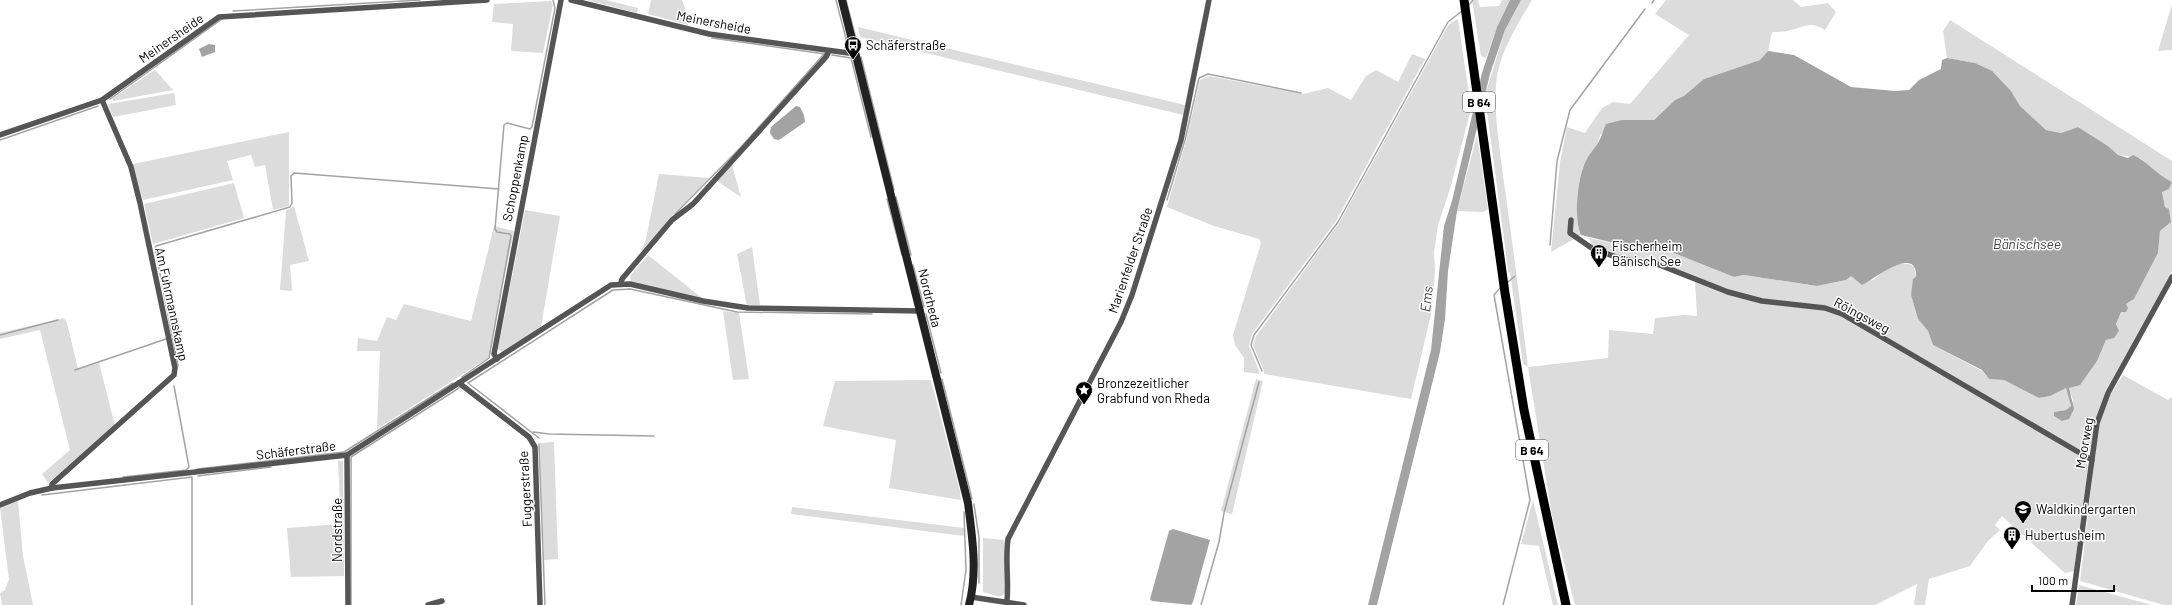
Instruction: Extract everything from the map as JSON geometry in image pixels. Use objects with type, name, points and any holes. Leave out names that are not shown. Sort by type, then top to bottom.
[{"type":"main road","name":"Nordrheda","points":[[842,0],[968,503],[973,545],[970,601]]},
{"type":"main road","name":"B 64","points":[[1464,0],[1505,293],[1524,410],[1566,605]]},
{"type":"street","name":"Meinersheide","points":[[0,136],[102,100],[219,17],[487,0]]},
{"type":"street","name":"Schoppenkamp","points":[[497,359],[494,354],[561,0]]},
{"type":"street","name":"Meinersheide","points":[[571,0],[709,34],[856,54]]},
{"type":"street","name":"Marienfelder Straße","points":[[1007,602],[1009,584],[1006,554],[1008,539],[1121,322],[1132,296],[1181,140],[1209,0]]},
{"type":"street","points":[[829,51],[826,57],[693,204],[672,220],[622,279],[621,283],[703,301],[748,308],[921,311]]},
{"type":"street","name":"Am Fuhrmannskamp","points":[[52,488],[52,484],[174,375],[175,368],[131,167],[102,100]]},
{"type":"street","name":"Röingsweg","points":[[1571,220],[1570,233],[1593,249],[1612,256],[1657,264],[1728,292],[1762,301],[1825,308],[1842,314],[2092,460]]},
{"type":"street","name":"Moorweg","points":[[2072,605],[2097,424],[2108,393],[2172,277]]},
{"type":"street","name":"Schäferstraße","points":[[0,505],[30,493],[52,488],[347,455],[611,285],[621,283]]},
{"type":"street","name":"Fuggerstraße","points":[[459,383],[529,437],[535,447],[540,605]]},
{"type":"street","name":"Nordstraße","points":[[347,455],[348,605]]},
{"type":"street","points":[[428,605],[442,601]]},
{"type":"street","points":[[970,601],[1007,602],[1024,605]]},
{"type":"shaded area","points":[[587,0],[606,0],[638,8],[637,13]]},
{"type":"shaded area","points":[[651,0],[682,0],[689,19],[688,25],[648,14]]},
{"type":"shaded area","points":[[1472,0],[1478,0],[1480,7],[1499,6],[1502,0],[1510,0],[1497,27],[1486,58],[1481,56]]},
{"type":"shaded area","points":[[1521,0],[1532,0],[1512,34],[1504,52],[1496,83],[1496,113],[1528,367],[1523,364],[1510,272],[1508,273],[1485,96],[1505,30]]},
{"type":"shaded area","points":[[1666,0],[1793,0],[1801,7],[1828,3],[1836,12],[1825,30],[1820,27],[1808,25],[1786,31],[1772,32],[1768,51],[1760,60],[1704,79],[1684,97],[1675,100],[1654,120],[1622,120],[1600,135],[1596,146],[1584,165],[1578,189],[1577,210],[1581,235],[1551,252],[1560,162],[1567,127],[1585,133],[1602,108],[1613,102],[1630,104],[1689,35],[1655,14]]},
{"type":"shaded area","points":[[551,1],[553,5],[543,53],[511,51],[513,24],[492,22],[494,4]]},
{"type":"shaded area","points":[[2172,4],[2172,50],[2158,51]]},
{"type":"shaded area","points":[[1458,19],[1471,109],[1450,189],[1438,225],[1434,252],[1435,270],[1432,310],[1411,399],[1264,374],[1253,345],[1256,336],[1339,223],[1449,24]]},
{"type":"shaded area","points":[[1950,20],[2172,161],[2172,182],[2160,176],[2140,158],[2118,155],[2108,146],[2078,127],[2061,133],[2046,130],[2020,106],[2011,91],[1975,63],[1947,58],[1943,31]]},
{"type":"shaded area","points":[[858,27],[1185,105],[1183,115],[860,37]]},
{"type":"shaded area","points":[[1412,54],[1425,59],[1336,221],[1252,334],[1249,346],[1259,374],[1244,372],[1244,358],[1235,345],[1233,335],[1261,243],[1259,239],[1214,226],[1167,207],[1186,141],[1200,80],[1209,76],[1303,94],[1328,88],[1351,100],[1366,76],[1376,70],[1398,82]]},
{"type":"shaded area","points":[[155,70],[173,90],[113,101],[113,98]]},
{"type":"shaded area","points":[[174,93],[176,105],[113,117],[108,104]]},
{"type":"shaded area","points":[[289,132],[289,206],[273,210],[265,165],[255,167],[251,155],[227,161],[233,180],[143,200],[133,164]]},
{"type":"shaded area","points":[[1477,135],[1488,209],[1483,212],[1457,211]]},
{"type":"shaded area","points":[[732,165],[741,197],[717,181]]},
{"type":"shaded area","points":[[659,174],[709,178],[670,218],[640,253],[646,239]]},
{"type":"shaded area","points":[[2172,182],[2172,271],[2105,392],[2094,423],[2090,452],[2085,453],[1842,312],[1763,299],[1729,290],[1658,262],[1613,255],[1593,247],[1589,238],[1631,247],[1641,247],[1659,252],[1669,251],[1734,277],[1744,275],[1817,286],[1846,280],[1851,276],[1873,280],[1886,269],[1897,264],[1908,264],[1914,266],[1916,277],[1911,295],[1918,319],[1928,331],[1933,345],[1982,371],[1989,379],[2004,380],[2039,398],[2050,396],[2066,388],[2071,406],[2066,410],[2054,412],[2069,419],[2073,400],[2069,388],[2097,361],[2106,340],[2114,338],[2117,320],[2126,304],[2134,299],[2158,253],[2160,231],[2171,222],[2169,209],[2165,207],[2162,191],[2169,189]]},
{"type":"shaded area","points":[[234,183],[244,218],[153,244],[144,204]]},
{"type":"shaded area","points":[[294,206],[309,261],[290,265],[292,291],[280,290],[286,211]]},
{"type":"shaded area","points":[[525,210],[560,216],[541,327],[502,353],[498,349]]},
{"type":"shaded area","points":[[494,226],[514,231],[488,358],[377,429],[380,351],[357,351],[358,338],[377,341],[387,317],[396,320],[404,304],[471,321]]},
{"type":"shaded area","points":[[752,247],[760,305],[747,306],[737,254]]},
{"type":"shaded area","points":[[648,255],[703,299],[631,281],[630,276]]},
{"type":"shaded area","points":[[1695,281],[1727,294],[1825,310],[1840,316],[2083,458],[2088,465],[2074,571],[2065,573],[2002,516],[1995,525],[2000,530],[1988,541],[1970,566],[1929,579],[1925,605],[1914,605],[1917,584],[1875,605],[1575,605],[1552,516],[1528,367],[1608,358],[1609,330],[1653,334],[1655,318],[1684,315],[1697,316]]},
{"type":"shaded area","points":[[723,311],[739,313],[749,379],[733,380]]},
{"type":"shaded area","points":[[64,318],[67,323],[78,369],[99,363],[115,426],[48,483],[42,474],[70,450],[40,330],[0,339],[0,333]]},
{"type":"shaded area","points":[[2123,375],[2168,400],[2172,397],[2172,605],[2164,605],[2080,581],[2099,424],[2110,395]]},
{"type":"shaded area","points":[[1256,379],[1263,381],[1232,514],[1221,511]]},
{"type":"shaded area","points":[[931,380],[960,491],[961,500],[889,488],[896,440],[823,426],[835,381]]},
{"type":"shaded area","points":[[554,442],[558,559],[544,560],[540,443]]},
{"type":"shaded area","points":[[338,461],[343,461],[344,576],[291,577],[287,528],[341,524]]},
{"type":"shaded area","points":[[1533,500],[1558,605],[1553,605],[1539,546],[1521,544]]},
{"type":"shaded area","points":[[18,501],[23,556],[33,605],[2,605],[0,593],[5,590],[9,579],[0,508]]},
{"type":"shaded area","points":[[792,507],[964,528],[964,536],[791,514]]},
{"type":"shaded area","points":[[983,538],[1004,540],[1006,585],[1005,593],[1000,597],[983,592]]},
{"type":"shaded area","points":[[2079,585],[2152,605],[2076,605]]},
{"type":"water","points":[[1510,0],[1521,0],[1505,30],[1490,74],[1457,211],[1448,271],[1445,319],[1440,352],[1377,605],[1368,605],[1431,350],[1444,226],[1452,201],[1482,73],[1497,27]]},
{"type":"water","points":[[209,44],[215,45],[215,52],[202,57],[199,49]]},
{"type":"water","name":"Bänischsee","points":[[1768,51],[1794,55],[1851,87],[1895,91],[1909,90],[1919,80],[1941,69],[1942,60],[1947,58],[1975,63],[1992,71],[2011,91],[2020,106],[2046,130],[2061,133],[2078,127],[2108,146],[2118,155],[2128,158],[2133,155],[2172,182],[2169,189],[2162,192],[2165,207],[2169,209],[2171,222],[2160,231],[2158,253],[2134,299],[2126,304],[2128,308],[2126,312],[2121,312],[2116,324],[2119,331],[2114,338],[2106,340],[2097,361],[2080,385],[2069,388],[2074,409],[2069,419],[2062,421],[2054,416],[2054,412],[2066,410],[2071,406],[2066,388],[2050,396],[2039,398],[2004,380],[1989,379],[1982,370],[1933,345],[1928,331],[1918,319],[1911,295],[1913,279],[1916,277],[1915,267],[1910,263],[1893,267],[1862,285],[1851,276],[1846,280],[1817,286],[1744,275],[1734,277],[1669,251],[1659,252],[1641,247],[1631,247],[1581,235],[1577,202],[1581,175],[1584,164],[1599,141],[1606,124],[1622,120],[1654,120],[1675,100],[1684,96],[1704,79],[1760,60]]},
{"type":"water","points":[[796,106],[800,107],[804,115],[805,122],[779,140],[774,139],[770,133],[771,127]]},
{"type":"water","points":[[1173,529],[1210,540],[1191,605],[1152,601],[1150,599],[1169,531]]},
{"type":"waterway","points":[[233,11],[420,0]]},
{"type":"waterway","points":[[462,377],[489,358],[511,236],[510,234],[497,232],[495,229],[504,125],[507,123],[530,129],[532,127],[555,8],[553,0]]},
{"type":"waterway","points":[[836,0],[849,50]]},
{"type":"waterway","points":[[846,0],[859,50]]},
{"type":"waterway","points":[[1468,6],[1473,0]]},
{"type":"waterway","points":[[1550,245],[1557,161],[1570,110],[1645,9]]},
{"type":"waterway","points":[[1262,371],[1251,345],[1254,335],[1338,222],[1448,22],[1462,11]]},
{"type":"waterway","points":[[110,99],[222,19]]},
{"type":"waterway","points":[[712,38],[825,54]]},
{"type":"waterway","points":[[675,214],[742,146],[824,54]]},
{"type":"waterway","points":[[832,55],[851,58],[871,137]]},
{"type":"waterway","points":[[861,57],[894,190]]},
{"type":"waterway","points":[[1167,200],[1185,140],[1199,78],[1208,74],[1301,93]]},
{"type":"waterway","points":[[0,140],[98,106]]},
{"type":"waterway","points":[[178,366],[155,248],[156,246],[290,207],[292,203],[291,176],[294,173],[499,189]]},
{"type":"waterway","points":[[896,197],[911,255]]},
{"type":"waterway","points":[[887,199],[902,255]]},
{"type":"waterway","points":[[913,265],[924,307]]},
{"type":"waterway","points":[[1508,282],[1515,276]]},
{"type":"waterway","points":[[1500,288],[1494,295],[1530,500],[1503,605]]},
{"type":"waterway","points":[[539,438],[468,383],[613,290],[630,289],[737,312],[872,314]]},
{"type":"waterway","points":[[926,314],[941,373]]},
{"type":"waterway","points":[[0,335],[58,320]]},
{"type":"waterway","points":[[75,370],[166,339]]},
{"type":"waterway","points":[[942,379],[972,499]]},
{"type":"waterway","points":[[1201,605],[1219,542],[1224,513],[1259,382]]},
{"type":"waterway","points":[[197,469],[344,452],[453,383]]},
{"type":"waterway","points":[[123,477],[186,470],[189,467],[174,386]]},
{"type":"waterway","points":[[351,605],[351,457],[459,388]]},
{"type":"waterway","points":[[533,432],[549,434],[654,436]]},
{"type":"waterway","points":[[539,444],[545,605]]},
{"type":"waterway","points":[[198,476],[271,467]]},
{"type":"waterway","points":[[42,495],[192,477],[192,605]]},
{"type":"waterway","points":[[974,504],[979,538],[979,583]]},
{"type":"waterway","points":[[961,605],[966,570],[964,512]]},
{"type":"place","name":"Schäferstraße","points":[[853,60]]},
{"type":"place","name":"Fischerheim Bänisch See","points":[[1599,268]]},
{"type":"place","name":"Bronzezeitlicher Grabfund von Rheda","points":[[1084,405]]},
{"type":"place","name":"Waldkindergarten","points":[[2023,524]]},
{"type":"place","name":"Hubertusheim","points":[[2012,550]]},
{"type":"water label","name":"Ems","points":[[1426,299]]}]
